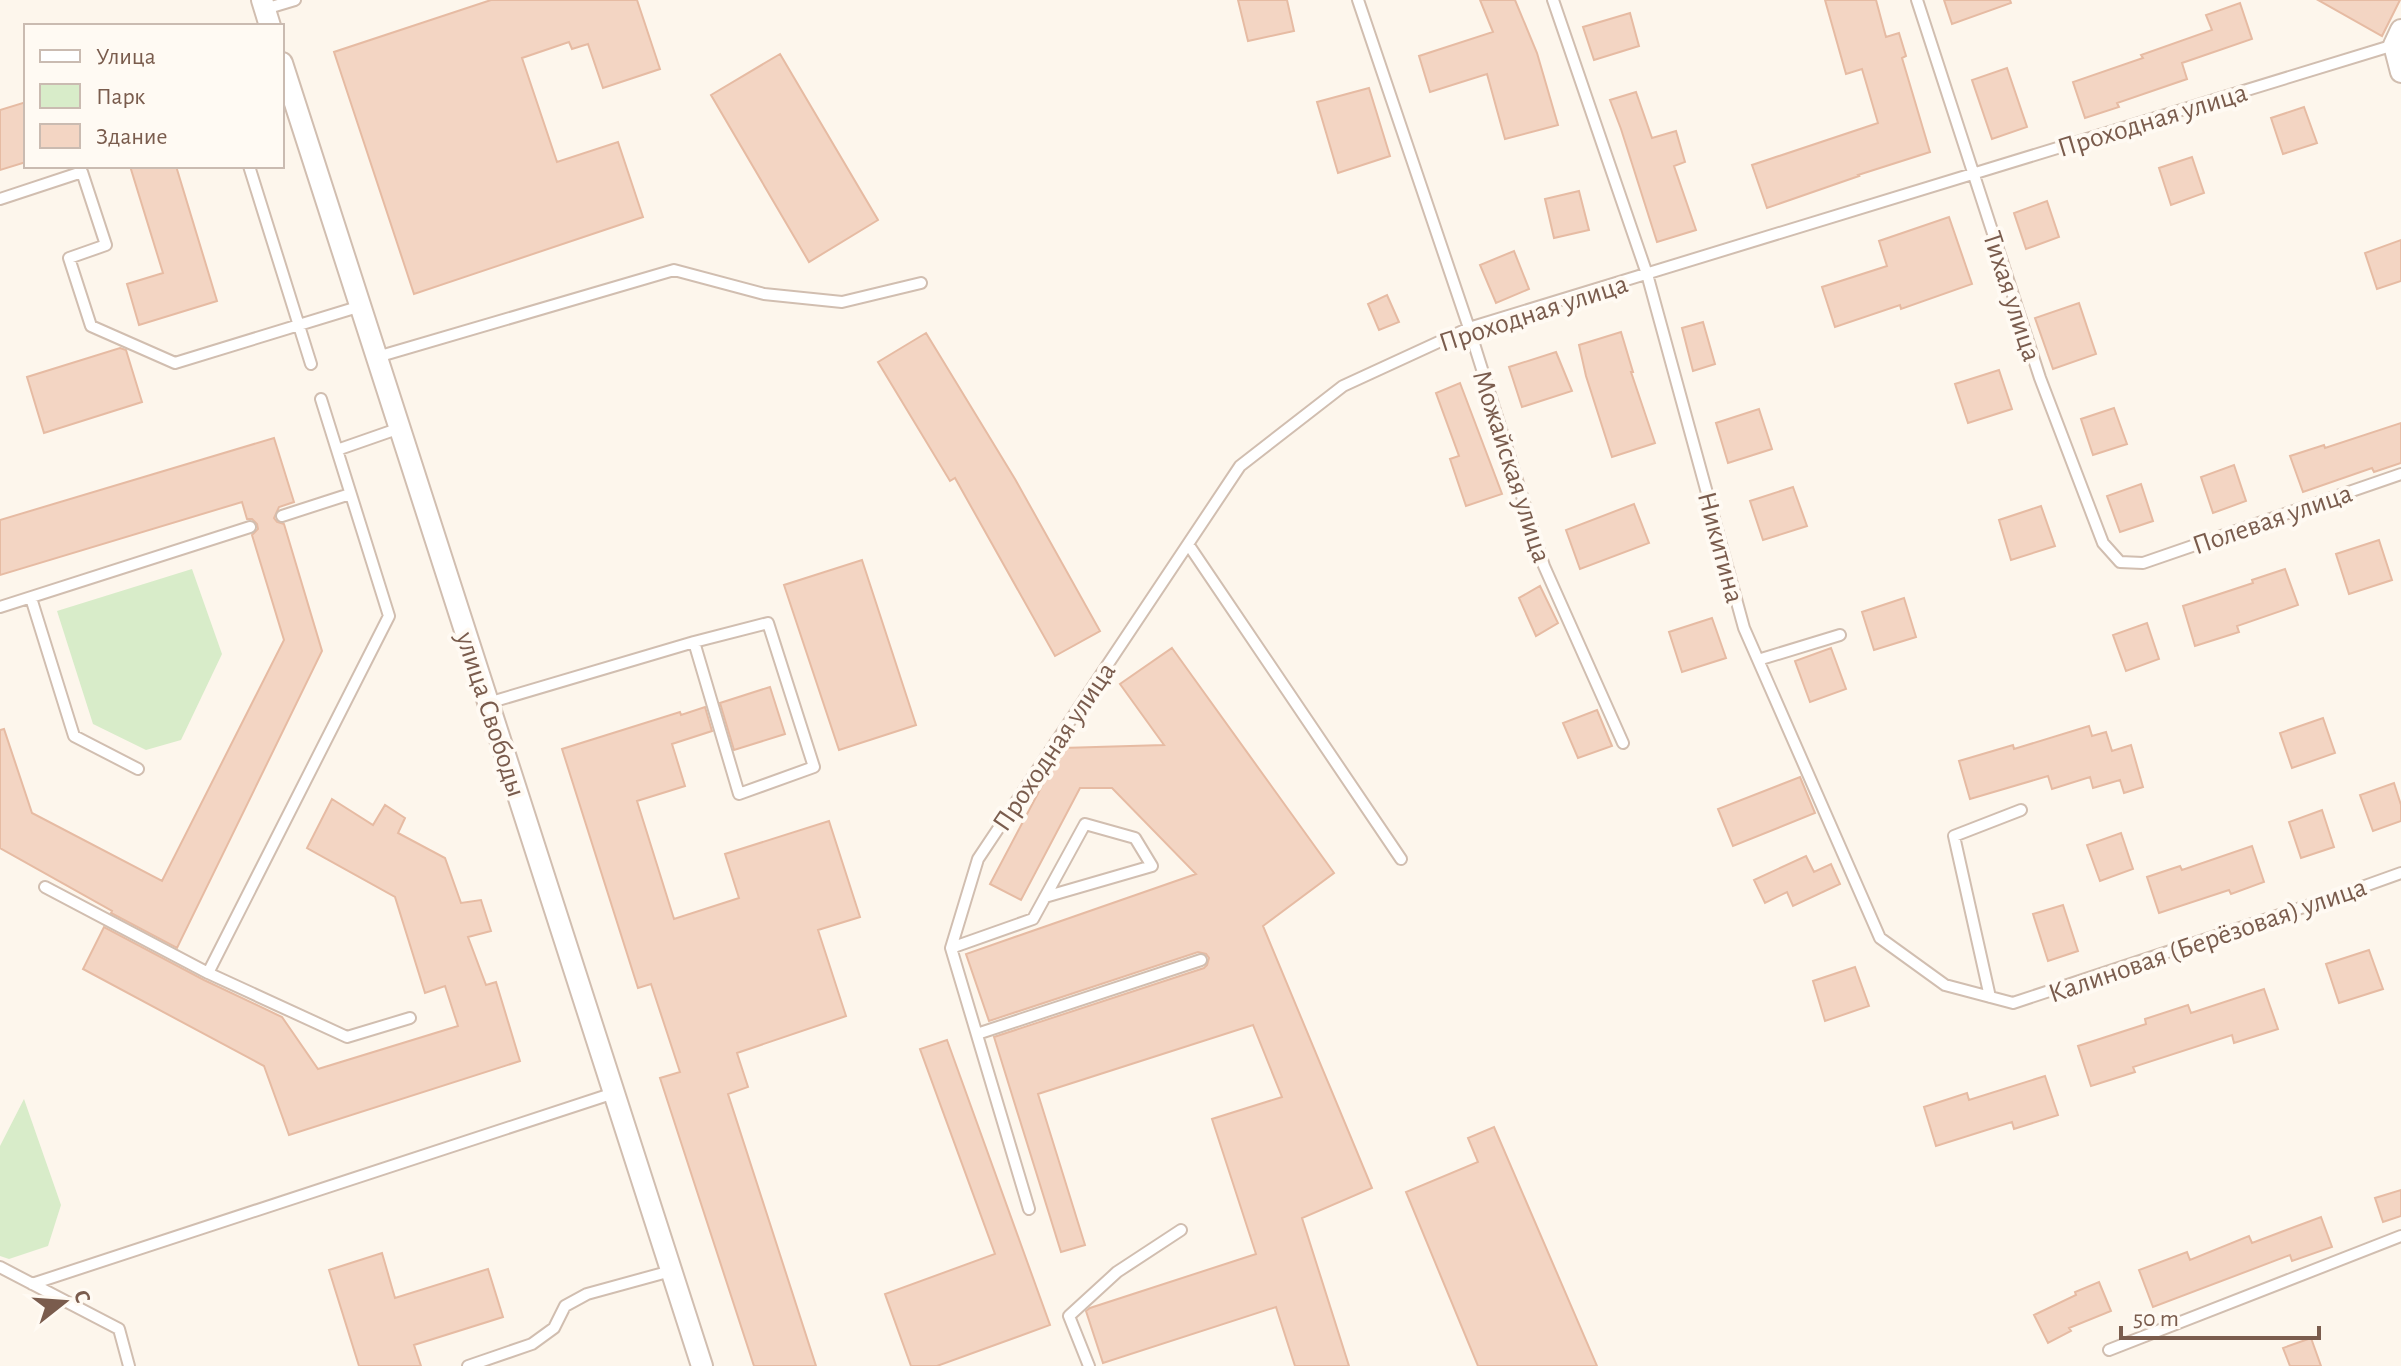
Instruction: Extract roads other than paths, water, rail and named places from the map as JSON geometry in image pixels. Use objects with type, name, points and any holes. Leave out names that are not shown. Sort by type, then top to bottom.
[{"type":"street","points":[[2397,38],[2401,72]]},
{"type":"street","name":"улица Свободы","points":[[284,69],[702,1366]]},
{"type":"lane","points":[[265,12],[295,0]]},
{"type":"lane","name":"Можайская улица","points":[[1358,0],[1469,328],[1544,566],[1623,743]]},
{"type":"lane","name":"Никитина","points":[[1553,0],[1647,274],[1744,628],[1880,938],[1945,985],[2013,1003]]},
{"type":"lane","name":"Тихая улица","points":[[1917,0],[2040,378],[2103,543],[2120,562],[2143,563]]},
{"type":"lane","name":"Проходная улица","points":[[951,948],[978,859],[1240,466],[1343,386],[1469,328],[1974,173],[2397,38]]},
{"type":"lane","points":[[250,168],[311,364]]},
{"type":"lane","points":[[0,199],[82,172],[106,245],[69,258],[91,326],[175,363],[361,306]]},
{"type":"lane","points":[[377,357],[674,270],[764,294],[842,302],[921,283]]},
{"type":"lane","points":[[208,973],[389,616],[321,399]]},
{"type":"lane","points":[[337,450],[400,428]]},
{"type":"lane","name":"Полевая улица","points":[[2143,563],[2401,474]]},
{"type":"lane","points":[[282,516],[350,494]]},
{"type":"lane","points":[[0,607],[250,527]]},
{"type":"lane","points":[[1188,544],[1401,859]]},
{"type":"lane","points":[[31,598],[74,736],[138,769]]},
{"type":"lane","points":[[488,703],[694,642],[768,623],[814,767],[739,794],[694,642]]},
{"type":"lane","points":[[1758,660],[1840,635]]},
{"type":"lane","points":[[1990,997],[1954,836],[2021,810]]},
{"type":"lane","points":[[1029,1209],[951,948],[1033,919],[1045,897],[1085,824],[1135,838],[1152,866],[1045,897]]},
{"type":"lane","name":"Калиновая (Берёзовая) улица","points":[[2013,1003],[2401,873]]},
{"type":"lane","points":[[45,887],[208,973],[347,1037],[410,1018]]},
{"type":"lane","points":[[977,1034],[1201,960]]},
{"type":"lane","points":[[32,1284],[614,1093]]},
{"type":"lane","points":[[1089,1366],[1069,1316],[1117,1272],[1181,1230]]},
{"type":"lane","points":[[2109,1350],[2401,1236]]},
{"type":"lane","points":[[0,1267],[119,1329],[129,1366]]},
{"type":"lane","points":[[468,1366],[532,1344],[554,1328],[565,1306],[587,1294],[671,1271]]}]
